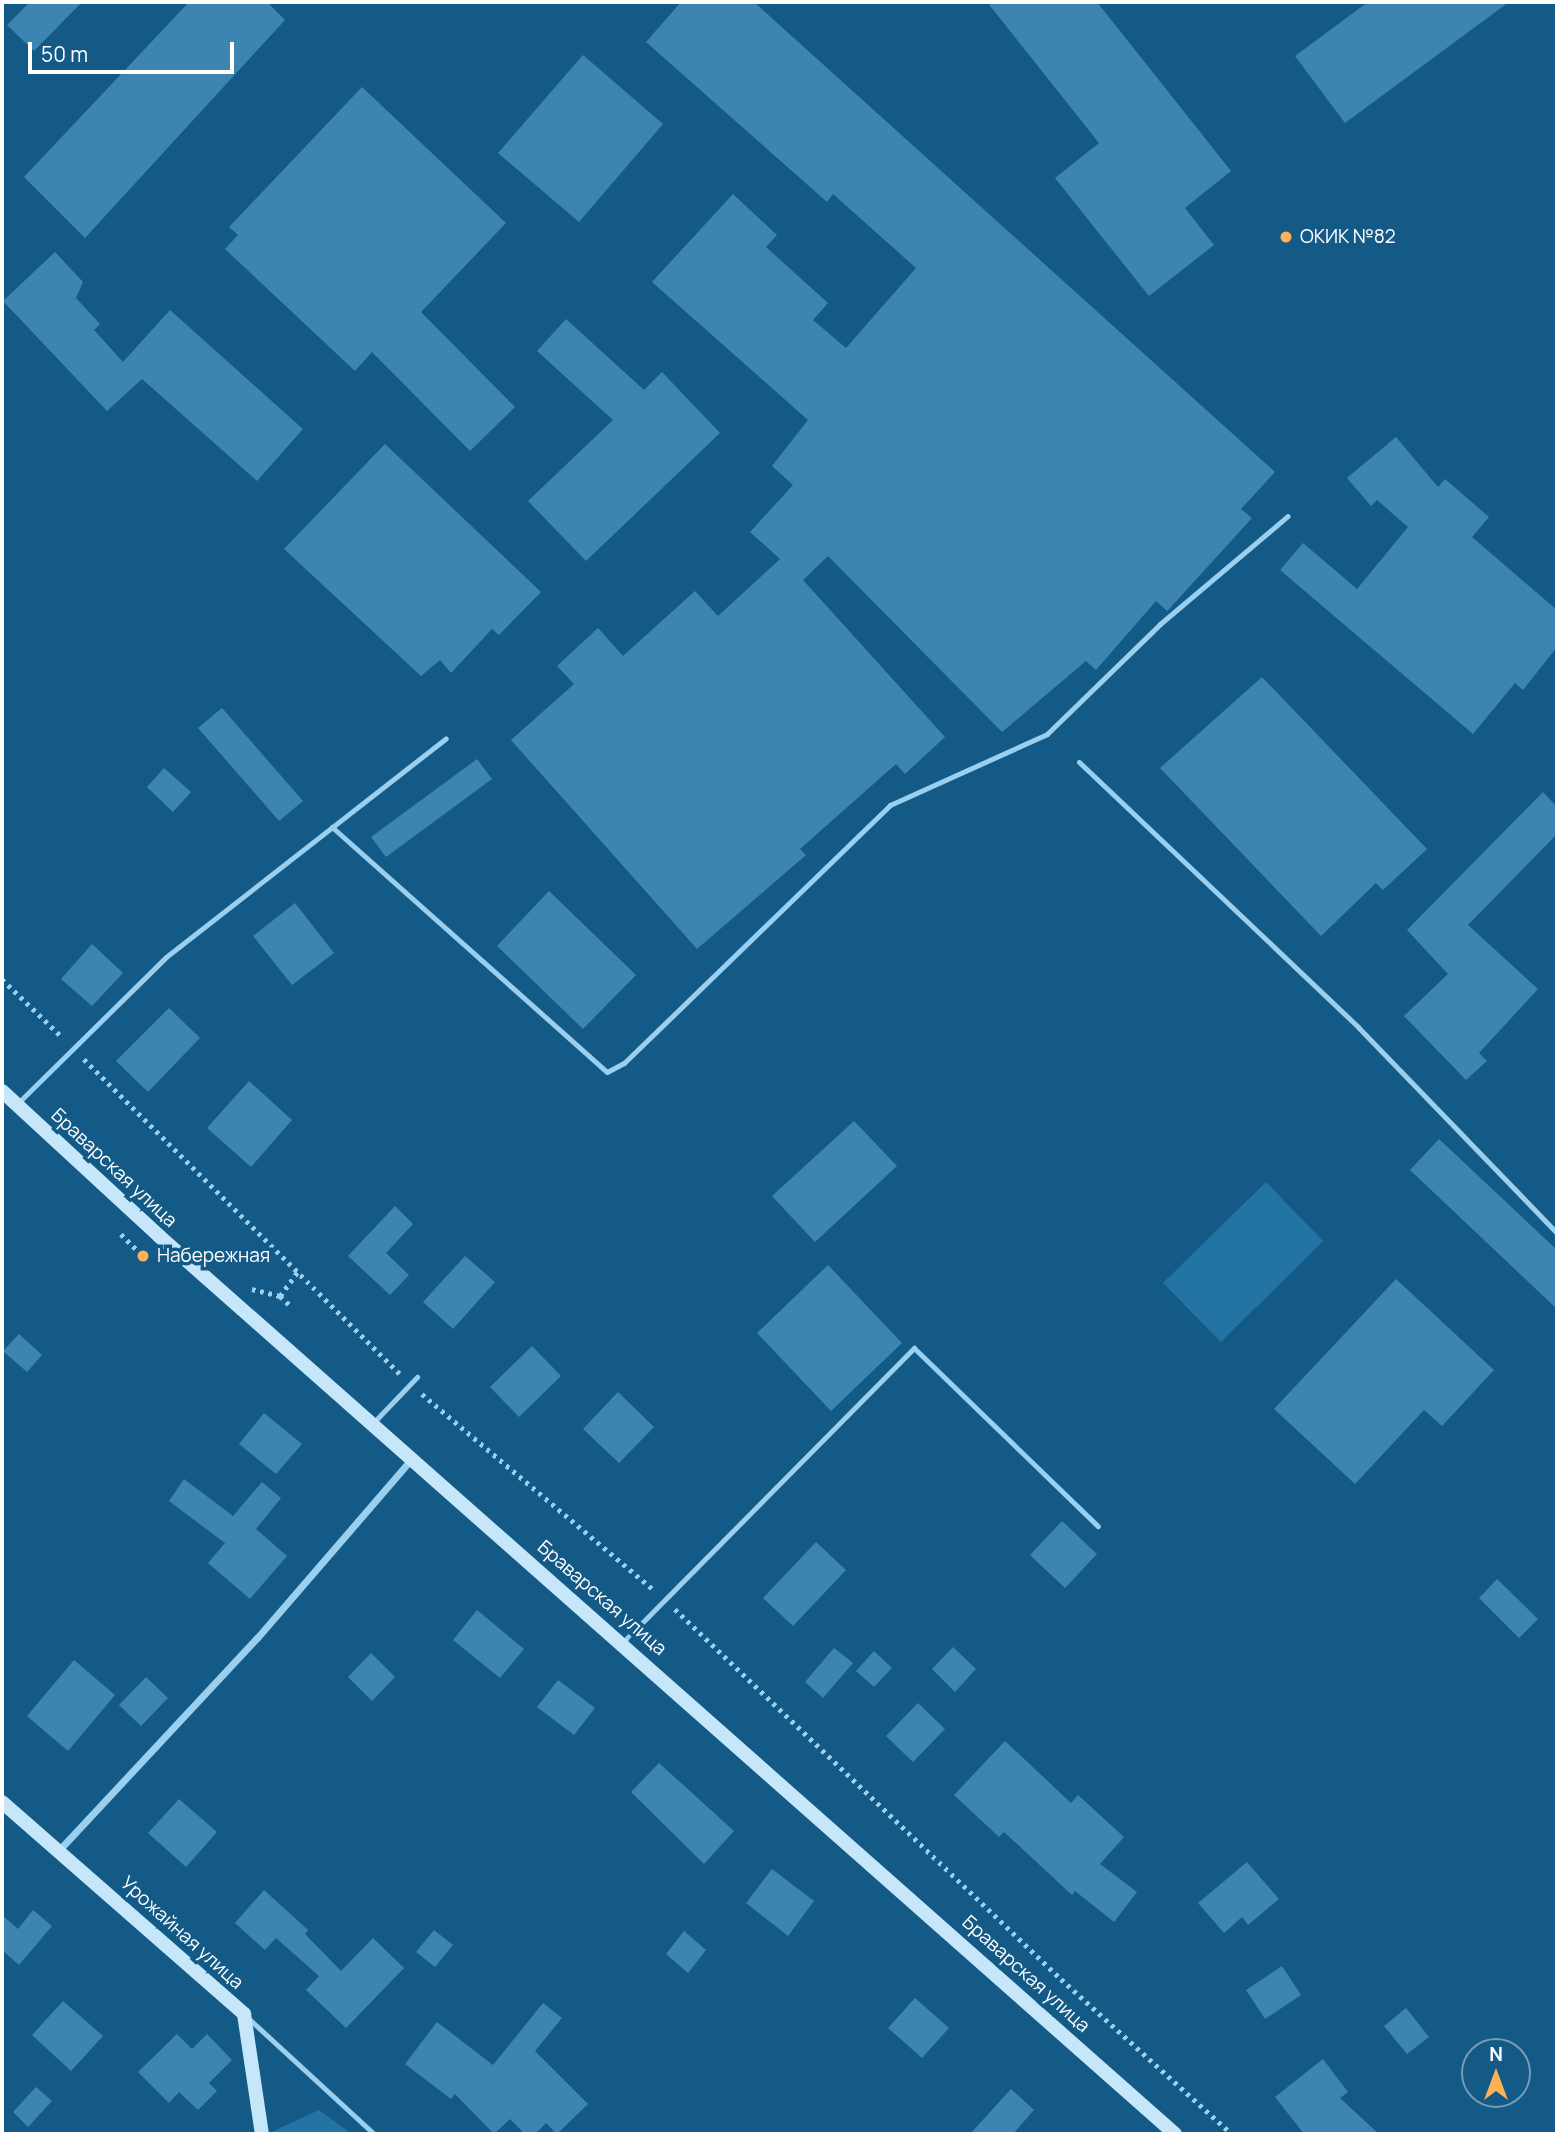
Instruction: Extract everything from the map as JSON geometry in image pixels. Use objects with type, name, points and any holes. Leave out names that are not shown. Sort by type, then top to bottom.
[{"type":"main road","name":"Браварская улица","points":[[2,1091],[1175,2134]]},
{"type":"main road","name":"Урожайная улица","points":[[2,1802],[60,1849],[244,2014],[262,2134]]},
{"type":"street","points":[[60,1849],[257,1638],[413,1457]]},
{"type":"lane","points":[[332,827],[607,1072],[624,1063],[890,805],[1047,734],[1160,624],[1288,516]]},
{"type":"lane","points":[[16,1104],[166,957],[446,738]]},
{"type":"lane","points":[[1079,762],[1358,1027],[1557,1233]]},
{"type":"lane","points":[[623,1642],[914,1349],[1098,1526]]},
{"type":"lane","points":[[373,1423],[417,1377]]},
{"type":"lane","points":[[244,2014],[374,2134]]},
{"type":"path","points":[[2,979],[299,1270],[409,1384],[666,1600],[1061,1979],[1232,2134]]},
{"type":"path","points":[[121,1234],[143,1256]]},
{"type":"path","points":[[280,1296],[299,1270]]},
{"type":"shaded area","points":[[1266,1182],[1323,1241],[1221,1342],[1163,1283]]},
{"type":"shaded area","points":[[319,2110],[352,2134],[269,2134],[269,2133]]},
{"type":"building","points":[[30,2],[82,2],[34,51],[7,25]]},
{"type":"building","points":[[189,2],[267,2],[285,20],[85,238],[24,177]]},
{"type":"building","points":[[681,2],[754,2],[1275,472],[1241,509],[1252,518],[1167,611],[1156,601],[1096,670],[1086,661],[1002,732],[828,556],[803,580],[945,737],[905,774],[896,764],[800,849],[806,855],[697,949],[511,740],[574,684],[557,666],[598,628],[623,656],[695,591],[718,616],[780,559],[750,532],[793,485],[772,466],[808,420],[652,282],[733,194],[777,235],[766,247],[828,303],[813,320],[846,348],[916,268],[833,194],[827,202],[646,42]]},
{"type":"building","points":[[987,2],[1097,2],[1231,171],[1185,208],[1214,245],[1149,296],[1055,178],[1099,143]]},
{"type":"building","points":[[1368,2],[1509,2],[1345,123],[1295,56]]},
{"type":"building","points":[[583,55],[663,124],[579,222],[498,153]]},
{"type":"building","points":[[362,87],[506,223],[421,312],[515,407],[470,451],[372,352],[355,371],[225,249],[238,235],[229,227]]},
{"type":"building","points":[[55,252],[83,282],[76,298],[100,324],[94,330],[123,362],[170,310],[303,429],[257,481],[142,379],[107,411],[3,301]]},
{"type":"building","points":[[566,319],[644,390],[662,372],[720,433],[586,561],[528,501],[613,420],[537,351]]},
{"type":"building","points":[[1396,437],[1438,487],[1445,479],[1489,517],[1472,537],[1557,610],[1557,647],[1523,690],[1515,683],[1473,734],[1280,570],[1303,543],[1357,589],[1408,527],[1377,500],[1371,506],[1347,478]]},
{"type":"building","points":[[385,444],[541,592],[499,635],[492,629],[451,673],[440,660],[421,676],[284,549]]},
{"type":"building","points":[[1262,677],[1427,849],[1383,890],[1376,883],[1321,936],[1160,768]]},
{"type":"building","points":[[222,708],[303,801],[279,821],[198,728]]},
{"type":"building","points":[[477,759],[492,779],[386,857],[371,837]]},
{"type":"building","points":[[164,768],[191,792],[173,812],[147,787]]},
{"type":"building","points":[[1543,792],[1557,807],[1557,834],[1468,925],[1538,989],[1479,1053],[1487,1061],[1466,1080],[1404,1016],[1448,974],[1407,930]]},
{"type":"building","points":[[549,891],[636,975],[583,1029],[497,946]]},
{"type":"building","points":[[295,903],[334,953],[292,985],[253,936]]},
{"type":"building","points":[[92,944],[123,973],[92,1006],[61,979]]},
{"type":"building","points":[[169,1008],[200,1038],[148,1092],[116,1061]]},
{"type":"building","points":[[249,1081],[292,1120],[251,1167],[207,1128]]},
{"type":"building","points":[[854,1121],[897,1166],[815,1242],[772,1196]]},
{"type":"building","points":[[1439,1139],[1557,1250],[1557,1309],[1410,1170]]},
{"type":"building","points":[[395,1206],[413,1224],[386,1253],[409,1275],[390,1295],[348,1256]]},
{"type":"building","points":[[465,1256],[495,1282],[453,1329],[423,1302]]},
{"type":"building","points":[[828,1265],[902,1343],[831,1411],[757,1333]]},
{"type":"building","points":[[1396,1279],[1494,1370],[1442,1426],[1424,1410],[1355,1484],[1274,1409]]},
{"type":"building","points":[[19,1334],[42,1355],[27,1372],[3,1351]]},
{"type":"building","points":[[532,1346],[561,1376],[519,1417],[490,1387]]},
{"type":"building","points":[[618,1392],[654,1427],[619,1463],[583,1429]]},
{"type":"building","points":[[264,1413],[302,1444],[276,1474],[239,1444]]},
{"type":"building","points":[[184,1479],[233,1516],[262,1482],[281,1498],[256,1529],[287,1556],[250,1599],[208,1563],[225,1543],[169,1501]]},
{"type":"building","points":[[1062,1521],[1097,1554],[1065,1588],[1030,1555]]},
{"type":"building","points":[[816,1542],[846,1570],[793,1626],[763,1598]]},
{"type":"building","points":[[1497,1579],[1538,1619],[1519,1638],[1479,1598]]},
{"type":"building","points":[[477,1610],[524,1649],[500,1678],[453,1640]]},
{"type":"building","points":[[953,1647],[976,1669],[955,1692],[932,1669]]},
{"type":"building","points":[[834,1648],[853,1663],[823,1698],[805,1682]]},
{"type":"building","points":[[874,1651],[892,1668],[874,1687],[856,1671]]},
{"type":"building","points":[[371,1653],[395,1677],[372,1701],[348,1677]]},
{"type":"building","points":[[74,1660],[115,1695],[68,1751],[27,1716]]},
{"type":"building","points":[[146,1677],[168,1698],[141,1726],[119,1705]]},
{"type":"building","points":[[558,1680],[595,1708],[574,1735],[537,1707]]},
{"type":"building","points":[[918,1703],[945,1729],[913,1762],[886,1736]]},
{"type":"building","points":[[1005,1741],[1071,1803],[1078,1795],[1124,1837],[1100,1864],[1137,1892],[1114,1922],[1075,1891],[1072,1895],[1004,1832],[999,1837],[954,1795]]},
{"type":"building","points":[[659,1763],[734,1831],[704,1864],[631,1792]]},
{"type":"building","points":[[179,1799],[217,1832],[186,1867],[148,1833]]},
{"type":"building","points":[[1247,1862],[1279,1899],[1248,1925],[1242,1917],[1224,1933],[1198,1903]]},
{"type":"building","points":[[772,1869],[814,1901],[788,1936],[746,1903]]},
{"type":"building","points":[[264,1890],[308,1930],[305,1934],[341,1971],[373,1938],[404,1968],[346,2028],[306,1990],[319,1976],[276,1938],[265,1950],[235,1923]]},
{"type":"building","points":[[33,1910],[52,1926],[19,1965],[2,1950],[2,1915],[18,1929]]},
{"type":"building","points":[[434,1930],[453,1945],[435,1967],[416,1952]]},
{"type":"building","points":[[684,1931],[706,1950],[688,1973],[666,1954]]},
{"type":"building","points":[[1282,1966],[1301,1995],[1265,2019],[1246,1990]]},
{"type":"building","points":[[915,1998],[949,2028],[922,2058],[888,2028]]},
{"type":"building","points":[[63,2001],[103,2036],[71,2071],[32,2035]]},
{"type":"building","points":[[543,2003],[562,2018],[535,2051],[588,2104],[557,2134],[546,2123],[535,2134],[525,2134],[510,2119],[494,2134],[455,2094],[451,2099],[405,2064],[437,2022],[493,2065]]},
{"type":"building","points":[[1406,2008],[1429,2037],[1407,2054],[1384,2026]]},
{"type":"building","points":[[177,2034],[192,2049],[207,2034],[232,2060],[209,2083],[217,2091],[198,2110],[179,2092],[169,2103],[138,2072]]},
{"type":"building","points":[[1323,2059],[1348,2092],[1340,2098],[1379,2134],[1304,2134],[1275,2097]]},
{"type":"building","points":[[36,2087],[52,2101],[28,2127],[13,2112]]},
{"type":"building","points":[[1011,2089],[1034,2110],[1013,2134],[970,2134]]},
{"type":"place","name":"ОКИК №82","points":[[1286,237]]},
{"type":"place","name":"Набережная","points":[[143,1256]]}]
